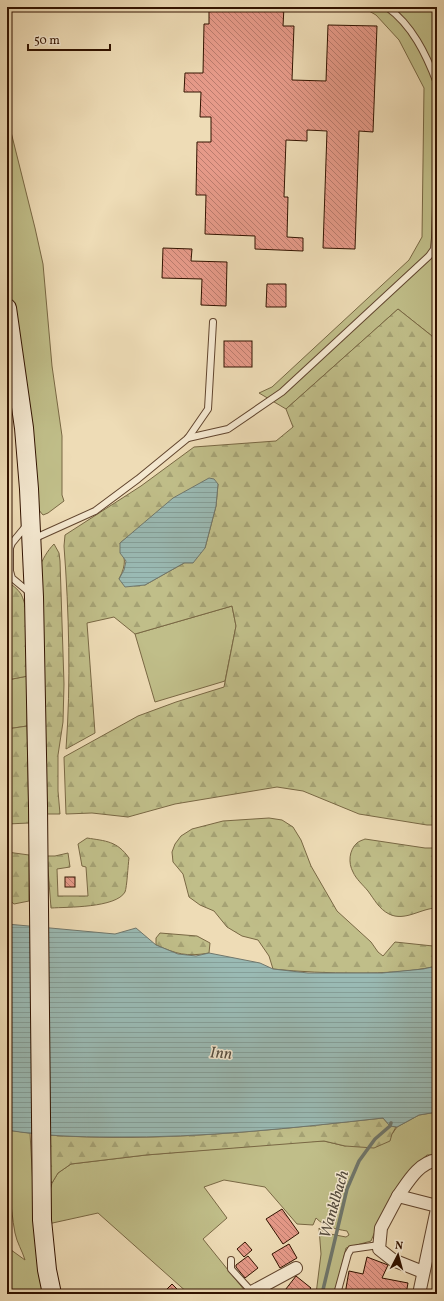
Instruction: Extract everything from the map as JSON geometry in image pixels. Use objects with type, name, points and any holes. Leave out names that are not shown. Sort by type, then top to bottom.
[{"type":"main road","points":[[7,308],[24,428],[34,596],[39,863],[38,893],[42,1220],[47,1270],[52,1294]]},
{"type":"street","points":[[423,1272],[393,1260],[379,1249],[381,1228],[408,1181],[426,1162],[437,1160]]},
{"type":"street","points":[[398,1196],[437,1206]]},
{"type":"street","points":[[419,1294],[437,1209]]},
{"type":"street","points":[[250,1293],[296,1268]]},
{"type":"lane","points":[[387,7],[409,28],[418,43],[437,83]]},
{"type":"lane","points":[[188,438],[228,429],[282,392],[429,256],[434,249],[437,174]]},
{"type":"lane","points":[[31,540],[95,511],[138,479],[188,438],[208,409],[213,322]]},
{"type":"lane","points":[[30,520],[12,543],[10,548],[10,572],[12,578],[34,596]]},
{"type":"lane","points":[[337,1294],[348,1254],[351,1249],[379,1245]]},
{"type":"lane","points":[[231,1260],[231,1269],[250,1293]]},
{"type":"green space","points":[[362,7],[437,7],[437,340],[398,309],[286,409],[259,393],[272,387],[409,260],[422,237],[424,88],[399,40],[376,15]]},
{"type":"green space","points":[[7,116],[43,264],[52,366],[62,436],[62,495],[64,501],[43,515],[38,509],[17,337],[7,271]]},
{"type":"green space","points":[[398,309],[437,340],[437,825],[427,825],[359,814],[303,791],[277,787],[175,804],[128,817],[92,813],[66,814],[64,757],[138,716],[224,687],[236,626],[232,606],[135,634],[114,617],[87,623],[95,733],[66,749],[69,673],[64,546],[65,535],[141,486],[194,447],[276,441],[293,427],[286,409]],"holes":[[[218,484],[216,506],[205,548],[184,563],[145,585],[119,579],[124,565],[120,543],[134,532]]]},
{"type":"green space","points":[[54,544],[59,553],[60,561],[64,684],[63,722],[58,755],[58,791],[60,814],[45,814],[39,568],[45,555]]},
{"type":"green space","points":[[7,581],[20,592],[24,602],[28,634],[28,676],[7,680]]},
{"type":"green space","points":[[232,606],[236,626],[225,681],[155,702],[135,634]]},
{"type":"green space","points":[[28,676],[27,726],[7,729],[7,680]]},
{"type":"green space","points":[[27,726],[29,823],[7,824],[7,729]]},
{"type":"green space","points":[[269,818],[282,820],[293,827],[301,840],[311,866],[337,911],[371,942],[378,952],[383,956],[395,942],[433,946],[437,937],[437,966],[407,971],[367,973],[336,973],[273,969],[269,956],[258,940],[242,936],[227,927],[214,911],[200,905],[189,897],[183,874],[173,862],[172,852],[175,844],[181,836],[192,829],[223,821]]},
{"type":"green space","points":[[87,838],[111,843],[125,852],[129,858],[125,892],[120,897],[102,904],[51,908],[47,856],[68,853],[70,867],[57,869],[58,896],[88,896],[86,867],[82,866],[78,844]]},
{"type":"green space","points":[[365,839],[425,848],[437,848],[437,908],[407,916],[395,916],[382,909],[356,877],[350,865],[352,849],[358,842]]},
{"type":"green space","points":[[7,852],[29,855],[29,901],[14,904],[9,900],[7,895]]},
{"type":"green space","points":[[160,933],[197,936],[210,943],[209,953],[188,955],[176,953],[163,948],[156,945],[156,938]]},
{"type":"green space","points":[[437,1112],[437,1155],[427,1155],[410,1170],[402,1180],[386,1205],[371,1241],[346,1248],[335,1294],[316,1294],[321,1254],[319,1228],[325,1233],[346,1237],[349,1235],[347,1231],[330,1227],[323,1224],[316,1218],[313,1225],[297,1224],[265,1187],[224,1180],[204,1187],[227,1218],[203,1239],[245,1291],[240,1294],[189,1294],[98,1213],[48,1224],[48,1198],[52,1183],[58,1173],[71,1164],[146,1155],[298,1142],[324,1141],[345,1146],[392,1134],[397,1127],[419,1115]]},
{"type":"green space","points":[[383,1118],[390,1126],[396,1127],[390,1141],[374,1148],[345,1146],[324,1141],[146,1155],[71,1164],[58,1173],[52,1183],[48,1177],[48,1135],[132,1137],[216,1134]]},
{"type":"green space","points":[[7,1130],[30,1133],[33,1186],[44,1294],[7,1294],[7,1247],[25,1260],[15,1233],[8,1189],[7,1195]]},
{"type":"water","points":[[209,478],[214,479],[218,484],[216,506],[205,548],[193,563],[184,563],[145,585],[125,587],[119,579],[124,570],[126,561],[120,553],[120,543],[173,498]]},
{"type":"water","name":"Inn","points":[[7,924],[115,934],[136,928],[156,945],[178,954],[196,956],[209,953],[260,963],[273,969],[308,973],[382,973],[423,969],[437,966],[437,1112],[419,1115],[397,1127],[390,1126],[383,1118],[282,1129],[180,1136],[100,1137],[33,1134],[7,1130]]},
{"type":"building","points":[[209,7],[284,7],[283,26],[294,26],[292,80],[326,81],[328,25],[377,26],[373,132],[359,131],[355,249],[323,248],[327,131],[307,130],[307,141],[286,140],[284,197],[288,197],[287,237],[303,238],[303,251],[255,249],[255,236],[205,234],[206,195],[196,195],[197,142],[211,142],[211,117],[200,117],[201,92],[184,92],[185,73],[203,73],[204,24],[209,24]]},
{"type":"building","points":[[163,248],[192,249],[191,261],[227,262],[226,306],[201,305],[202,279],[162,278]]},
{"type":"building","points":[[267,284],[286,284],[286,307],[266,307]]},
{"type":"building","points":[[224,341],[252,341],[252,367],[224,367]]},
{"type":"building","points":[[65,877],[75,877],[75,887],[65,887]]},
{"type":"building","points":[[282,1209],[299,1233],[283,1244],[266,1219]]},
{"type":"building","points":[[245,1242],[252,1250],[244,1257],[237,1249]]},
{"type":"building","points":[[289,1244],[297,1258],[280,1268],[272,1254]]},
{"type":"building","points":[[248,1256],[258,1268],[245,1278],[236,1265]]},
{"type":"building","points":[[367,1257],[388,1265],[382,1278],[408,1283],[406,1294],[345,1294],[349,1271],[363,1274]]},
{"type":"building","points":[[296,1276],[311,1288],[306,1294],[282,1294]]},
{"type":"building","points":[[172,1284],[182,1294],[162,1294]]},
{"type":"waterway","name":"Wanklbach","points":[[322,1294],[347,1189],[359,1161],[375,1139],[390,1126],[391,1123]]}]
